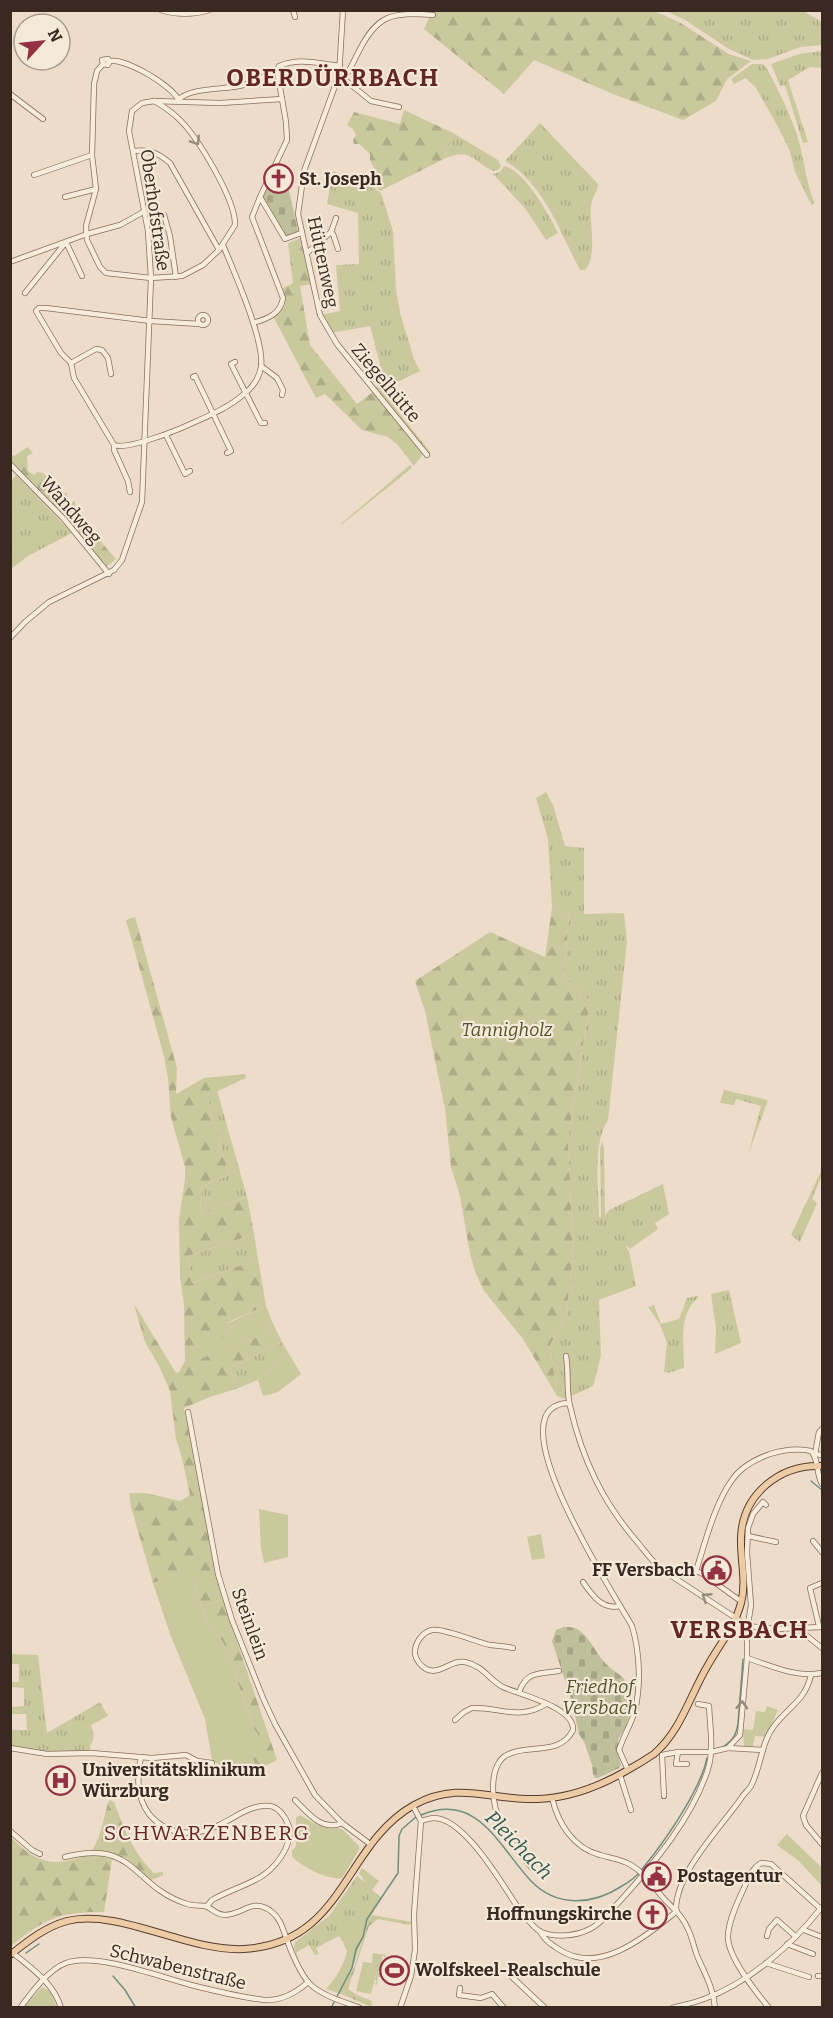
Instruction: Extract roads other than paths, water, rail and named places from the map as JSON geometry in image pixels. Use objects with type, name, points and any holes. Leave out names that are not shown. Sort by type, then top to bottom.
[{"type":"main road","points":[[12,1954],[32,1938],[54,1926],[68,1921],[88,1919],[118,1923],[188,1942],[226,1949],[256,1947],[286,1938],[309,1925],[329,1907],[370,1844],[389,1824],[417,1814],[434,1795],[474,1793],[538,1800],[580,1791],[620,1775],[655,1753],[672,1733],[702,1675],[736,1618],[744,1585],[741,1537],[745,1516],[750,1505],[772,1479],[793,1469],[820,1466]]},
{"type":"street","points":[[161,10],[194,14],[209,10]]},
{"type":"street","points":[[293,10],[295,17]]},
{"type":"street","points":[[343,10],[341,77],[371,102],[399,107]]},
{"type":"street","points":[[341,77],[369,32],[381,20],[404,15],[433,15]]},
{"type":"street","points":[[154,100],[182,121],[214,170],[236,220],[233,230],[219,250],[193,272],[176,277],[151,278],[106,273],[100,267],[87,240],[86,226],[96,189],[92,155],[94,84],[98,71],[104,59],[114,60],[162,83],[179,100]]},
{"type":"street","points":[[179,100],[181,96],[197,92],[244,85],[277,70],[284,64],[298,60],[340,66]]},
{"type":"street","points":[[253,323],[272,316],[279,310],[283,298],[252,216],[287,140],[277,70]]},
{"type":"street","points":[[330,77],[341,77]]},
{"type":"street","name":"Hüttenweg","points":[[326,327],[320,315],[298,214],[304,171],[341,77]]},
{"type":"street","points":[[10,94],[33,109],[42,119]]},
{"type":"street","points":[[154,100],[220,103],[282,99]]},
{"type":"street","name":"Oberhofstraße","points":[[109,574],[122,560],[142,502],[151,278],[145,211],[129,132],[132,111],[142,103],[154,100]]},
{"type":"street","points":[[134,151],[151,150],[170,163],[219,250]]},
{"type":"street","points":[[34,176],[92,155]]},
{"type":"street","points":[[65,197],[96,189]]},
{"type":"street","points":[[260,197],[285,239],[302,233]]},
{"type":"street","points":[[10,262],[87,234],[120,225],[145,211]]},
{"type":"street","points":[[164,215],[170,236],[176,277]]},
{"type":"street","points":[[307,253],[331,232],[336,218]]},
{"type":"street","points":[[331,232],[338,249]]},
{"type":"street","points":[[66,242],[82,276]]},
{"type":"street","points":[[25,293],[66,242]]},
{"type":"street","points":[[114,445],[122,447],[166,435],[233,403],[254,384],[261,366],[259,343],[223,245]]},
{"type":"street","points":[[130,492],[114,445],[74,378],[71,363],[61,353],[36,311],[39,308],[46,308],[200,324]]},
{"type":"street","name":"Ziegelhütte","points":[[326,327],[337,344],[427,454]]},
{"type":"street","points":[[71,363],[96,349],[102,350],[108,358],[111,374]]},
{"type":"street","points":[[235,362],[231,364],[245,394],[261,423],[265,423]]},
{"type":"street","points":[[261,366],[277,378],[284,390],[282,395]]},
{"type":"street","points":[[193,376],[231,451],[227,453]]},
{"type":"street","points":[[166,435],[185,474],[190,471]]},
{"type":"street","name":"Wandweg","points":[[10,464],[63,519],[109,574]]},
{"type":"street","points":[[10,638],[49,602],[109,574]]},
{"type":"street","points":[[566,1356],[569,1370],[566,1403],[592,1474],[625,1529],[651,1560],[748,1626],[764,1629],[820,1626],[810,1588],[822,1582]]},
{"type":"street","points":[[566,1403],[550,1411],[544,1422],[548,1460],[573,1524],[632,1626],[637,1643],[638,1689],[635,1710],[619,1750],[628,1770]]},
{"type":"street","name":"Steinlein","points":[[188,1412],[218,1574],[232,1620],[274,1724],[312,1791],[323,1805],[370,1844]]},
{"type":"street","points":[[822,1429],[819,1432],[815,1454],[820,1466],[822,1484]]},
{"type":"street","points":[[696,1570],[711,1526],[733,1478],[754,1462],[772,1454],[806,1450],[822,1455]]},
{"type":"street","points":[[740,1749],[751,1605],[748,1536],[751,1518],[756,1509],[763,1502],[766,1505]]},
{"type":"street","points":[[748,1536],[776,1542]]},
{"type":"street","points":[[813,1542],[822,1552]]},
{"type":"street","points":[[666,1572],[696,1570],[741,1602]]},
{"type":"street","points":[[583,1582],[601,1603],[620,1606]]},
{"type":"street","points":[[797,1628],[822,1648]]},
{"type":"street","points":[[513,1648],[435,1630],[424,1635],[416,1644],[415,1651],[417,1660],[427,1669],[438,1670],[456,1662],[465,1662],[482,1670],[502,1687],[546,1704],[570,1718],[573,1728],[566,1740],[543,1749],[514,1752],[503,1758],[495,1771],[494,1795],[498,1816],[506,1834],[532,1868]]},
{"type":"street","points":[[747,1658],[788,1672],[811,1675],[822,1673]]},
{"type":"street","points":[[519,1692],[522,1683],[528,1677],[559,1671]]},
{"type":"street","points":[[676,1910],[676,1902],[686,1875],[724,1819],[748,1791],[774,1726],[804,1694],[811,1675]]},
{"type":"street","points":[[455,1720],[472,1708],[523,1713],[534,1712],[546,1704]]},
{"type":"street","points":[[540,1931],[555,1935],[570,1935],[589,1929],[603,1920],[644,1874],[671,1838],[706,1776],[711,1752],[709,1706],[698,1704]]},
{"type":"street","points":[[728,1748],[740,1735]]},
{"type":"street","points":[[10,1748],[48,1754],[91,1753],[152,1758],[186,1755],[197,1761],[212,1763]]},
{"type":"street","points":[[664,1796],[661,1759],[665,1754],[711,1752],[728,1748],[763,1750]]},
{"type":"street","points":[[678,1752],[676,1764],[687,1764]]},
{"type":"street","points":[[141,1757],[138,1769],[139,1788],[147,1810],[162,1827],[187,1833],[207,1830],[248,1810],[267,1806],[279,1810],[288,1822],[289,1841],[275,1867],[264,1875],[212,1900],[207,1906]]},
{"type":"street","points":[[822,1773],[804,1816],[806,1825],[822,1844]]},
{"type":"street","points":[[620,1775],[631,1810]]},
{"type":"street","points":[[552,1798],[560,1822],[574,1839],[591,1852],[627,1863],[644,1874],[676,1910],[689,1931],[694,1949],[714,1994],[715,2007]]},
{"type":"street","name":"Steinlein","points":[[295,1800],[322,1824],[336,1826],[342,1823]]},
{"type":"street","points":[[401,2005],[411,1976],[414,1958],[417,1814],[442,1820],[458,1829],[484,1857],[522,1912],[548,1942],[568,1955],[580,1959],[600,1958],[613,1953],[644,1935],[676,1910]]},
{"type":"street","points":[[10,1831],[40,1854]]},
{"type":"street","points":[[65,1857],[95,1852],[117,1856],[155,1887],[194,1906],[207,1906],[220,1915],[228,1915],[260,1905],[276,1915],[308,1982],[329,1995],[360,2007]]},
{"type":"street","points":[[672,2007],[704,1999],[747,1977],[804,1930],[822,1908],[777,1868],[766,1862],[757,1865],[740,1896],[728,1934],[733,1958],[747,1977],[769,2007]]},
{"type":"street","points":[[767,1936],[769,1929],[777,1920],[795,1936]]},
{"type":"street","points":[[804,1930],[822,1937]]},
{"type":"street","points":[[787,1944],[813,1954]]},
{"type":"street","points":[[12,1954],[44,1980],[54,1991],[61,2007]]},
{"type":"street","name":"Schwabenstraße","points":[[20,2007],[60,1965],[80,1959],[103,1962],[192,1985],[264,2000],[275,2000],[289,1995],[308,1982]]},
{"type":"street","points":[[766,1963],[809,1977]]},
{"type":"street","points":[[511,1976],[545,2007]]},
{"type":"street","points":[[458,2003],[460,1988]]},
{"type":"street","points":[[459,1995],[481,1998],[492,1994],[504,2007]]},
{"type":"waterway","points":[[175,10],[189,11]]},
{"type":"waterway","name":"Pleichach","points":[[811,1481],[822,1490]]},
{"type":"waterway","name":"Pleichach","points":[[724,1746],[734,1737],[738,1724],[743,1659]]},
{"type":"waterway","name":"Pleichach","points":[[421,1815],[441,1810],[458,1810],[472,1816],[485,1826],[541,1890],[564,1899],[587,1900],[611,1892],[630,1881],[641,1870],[685,1808],[699,1782],[707,1758]]},
{"type":"waterway","name":"Pleichach","points":[[331,2008],[352,1968],[367,1919],[398,1873],[399,1836],[402,1829],[416,1817]]},
{"type":"waterway","name":"Pleichach","points":[[26,1953],[39,1944]]},
{"type":"waterway","name":"Pleichach","points":[[113,1976],[136,2008]]},
{"type":"place","name":"St. Joseph","points":[[278,179]]},
{"type":"place","name":"FF Versbach","points":[[716,1570]]},
{"type":"place","name":"Universitätsklinikum Würzburg","points":[[61,1780]]},
{"type":"place","name":"Postagentur","points":[[656,1876]]},
{"type":"place","name":"Hoffnungskirche","points":[[653,1914]]},
{"type":"place","name":"Wolfskeel-Realschule","points":[[394,1970]]},
{"type":"district","name":"OBERDÜRRBACH","points":[[333,78]]},
{"type":"district","name":"VERSBACH","points":[[740,1630]]},
{"type":"district","name":"SCHWARZENBERG","points":[[207,1833]]},
{"type":"park label","name":"Tannigholz","points":[[507,1030]]},
{"type":"park label","name":"Friedhof Versbach","points":[[600,1697]]}]
